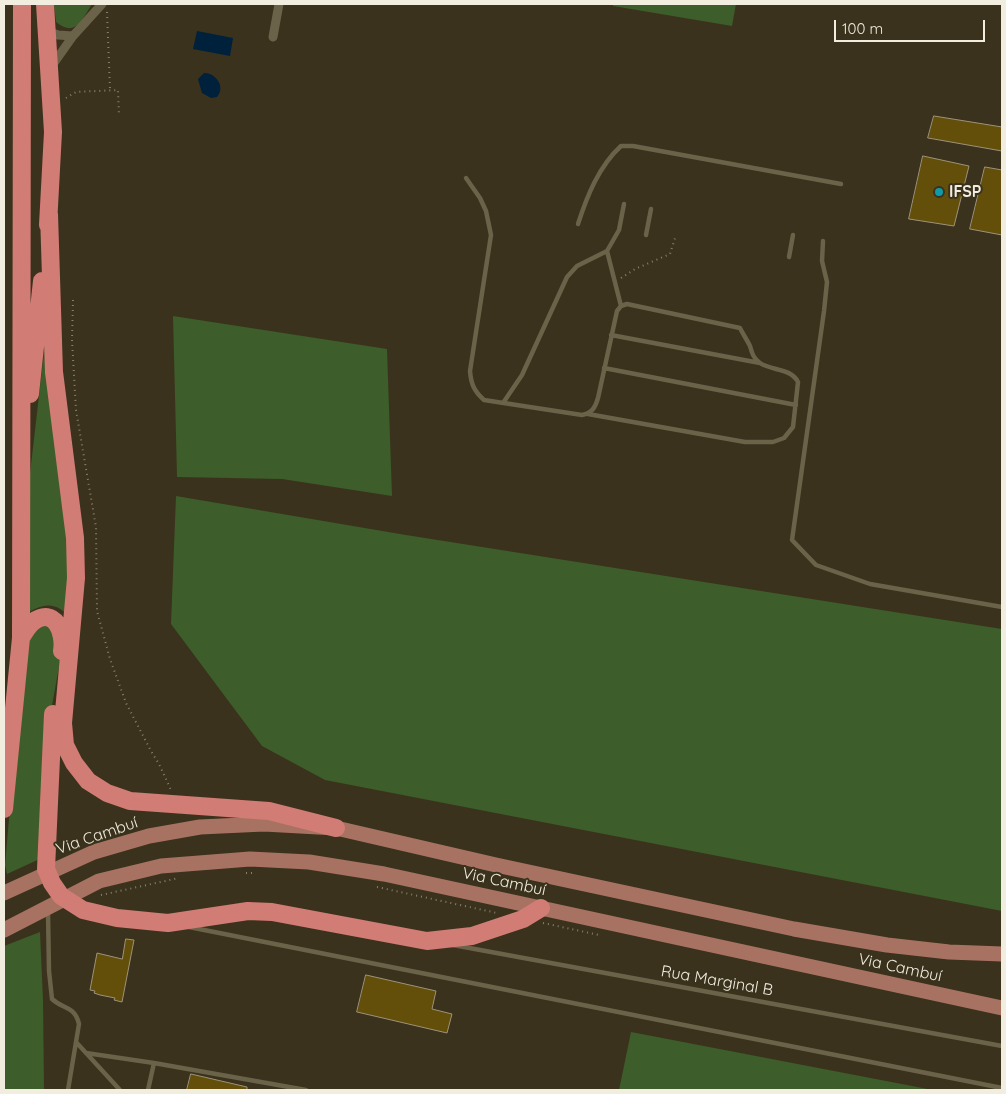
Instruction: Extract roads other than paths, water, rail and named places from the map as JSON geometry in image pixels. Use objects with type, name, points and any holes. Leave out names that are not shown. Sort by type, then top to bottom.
[{"type":"highway","points":[[4,809],[21,638],[22,4]]},
{"type":"highway","points":[[20,494],[49,214],[53,132],[45,4]]},
{"type":"highway","points":[[49,214],[56,401],[70,496],[76,578],[63,723],[65,744],[74,763],[88,781],[106,793],[130,801],[269,811],[336,828]]},
{"type":"highway","points":[[21,638],[31,623],[40,618],[49,618],[57,622],[63,645],[52,731],[46,869],[51,888],[83,910],[118,918],[168,922],[248,911],[272,912],[427,941],[472,936],[523,919],[541,908]]},
{"type":"main road","name":"Via Cambuí","points":[[4,893],[94,852],[149,836],[200,827],[264,824],[336,828],[496,865],[794,929],[887,945],[950,952],[1002,954]]},
{"type":"main road","name":"Via Cambuí","points":[[4,930],[100,888],[161,866],[250,859],[309,862],[384,874],[1002,1008]]},
{"type":"street","points":[[49,69],[73,36],[104,4]]},
{"type":"street","points":[[273,37],[279,4]]},
{"type":"street","points":[[47,31],[58,35],[73,36]]},
{"type":"lane","points":[[578,224],[586,197],[612,154],[621,146],[633,146],[841,184]]},
{"type":"lane","points":[[466,178],[480,198],[486,211],[491,235],[470,371],[471,382],[475,392],[484,400],[582,416],[588,414],[745,442],[773,442],[784,438],[793,427],[798,382],[796,377],[790,373],[760,363],[611,335]]},
{"type":"lane","points":[[503,403],[522,375],[567,277],[577,266],[607,251],[619,230],[624,204]]},
{"type":"lane","points":[[646,235],[651,209]]},
{"type":"lane","points":[[789,257],[793,235]]},
{"type":"lane","points":[[823,241],[822,261],[826,282],[825,302],[792,540],[816,565],[870,584],[1002,607]]},
{"type":"lane","points":[[607,251],[621,306]]},
{"type":"lane","points":[[588,414],[596,405],[617,311],[621,306],[627,304],[740,328],[750,346],[751,355],[760,363]]},
{"type":"lane","points":[[604,368],[796,406]]},
{"type":"lane","points":[[49,902],[48,940],[52,999],[77,1015],[79,1024],[68,1090]]},
{"type":"lane","points":[[168,922],[1002,1088]]},
{"type":"lane","name":"Rua Marginal B","points":[[427,941],[1002,1046]]},
{"type":"lane","points":[[76,1042],[120,1090]]},
{"type":"lane","points":[[86,1053],[306,1090]]},
{"type":"lane","points":[[148,1090],[154,1063]]},
{"type":"water","points":[[197,31],[233,38],[230,56],[193,49]]},
{"type":"water","points":[[204,73],[212,75],[218,81],[220,93],[217,97],[211,98],[202,93],[198,79]]},
{"type":"place","name":"IFSP","points":[[939,192]]}]
